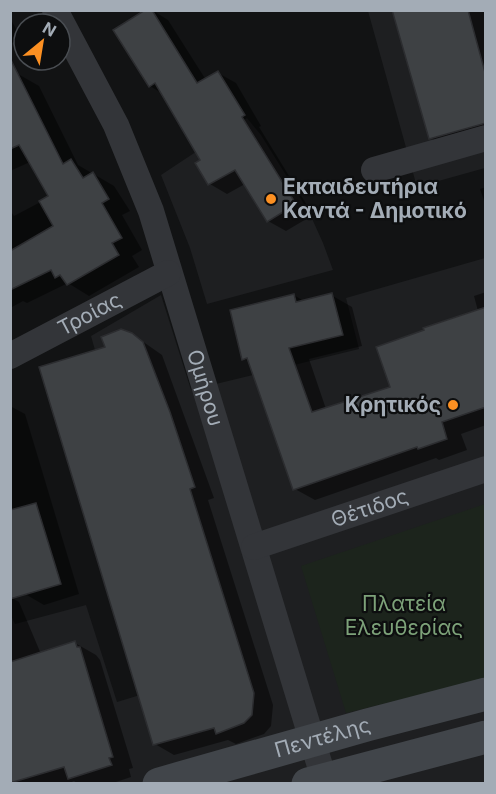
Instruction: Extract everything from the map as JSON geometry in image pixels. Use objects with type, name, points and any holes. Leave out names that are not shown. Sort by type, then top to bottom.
[{"type":"main road","name":"Πεντέλης","points":[[159,783],[486,694]]},
{"type":"main road","name":"Πεντέλης","points":[[316,781],[486,737]]},
{"type":"street","name":"Ομήρου","points":[[55,10],[116,125],[151,212],[312,740],[316,781]]},
{"type":"street","points":[[374,170],[486,138]]},
{"type":"street","name":"Τροίας","points":[[10,356],[168,273]]},
{"type":"street","name":"Θέτιδος","points":[[254,547],[486,469]]},
{"type":"shaded area","points":[[368,11],[485,11],[485,168],[417,187]]},
{"type":"shaded area","points":[[247,118],[261,135],[309,212],[333,270],[207,304],[190,248],[161,175]]},
{"type":"shaded area","points":[[485,258],[485,783],[11,783],[10,613],[15,624],[86,605],[117,702],[189,680],[91,336],[161,295],[191,390],[359,349],[346,298]]},
{"type":"green space","name":"Πλατεία Ελευθερίας","points":[[485,504],[485,679],[346,713],[301,566]]},
{"type":"building","points":[[145,10],[152,10],[197,83],[218,71],[245,115],[242,117],[296,204],[267,222],[235,170],[208,185],[195,163],[200,160],[155,83],[149,87],[113,30]]},
{"type":"building","points":[[392,10],[468,10],[486,76],[486,123],[429,139]]},
{"type":"building","points":[[10,58],[12,72],[17,72],[63,164],[71,159],[83,178],[93,172],[109,199],[102,203],[122,238],[112,243],[119,255],[67,285],[60,275],[55,278],[51,270],[10,290],[10,251],[53,226],[39,201],[48,196],[19,145],[10,149]]},
{"type":"building","points":[[332,293],[343,335],[289,348],[312,412],[390,387],[376,347],[486,307],[486,407],[442,422],[447,439],[418,449],[417,447],[293,490],[247,358],[242,360],[230,310],[294,294],[296,302]]},
{"type":"building","points":[[121,329],[132,333],[143,342],[170,412],[195,487],[190,489],[254,693],[252,715],[244,723],[216,734],[214,728],[153,745],[39,367],[105,347],[101,337]]},
{"type":"building","points":[[36,503],[61,584],[10,599],[10,510]]},
{"type":"building","points":[[75,641],[77,647],[80,647],[113,757],[109,758],[112,765],[68,779],[64,767],[10,783],[10,662]]},
{"type":"place","name":"Εκπαιδευτήρια Καντά - Δημοτικό","points":[[271,199]]},
{"type":"place","name":"Κρητικός","points":[[453,405]]}]
